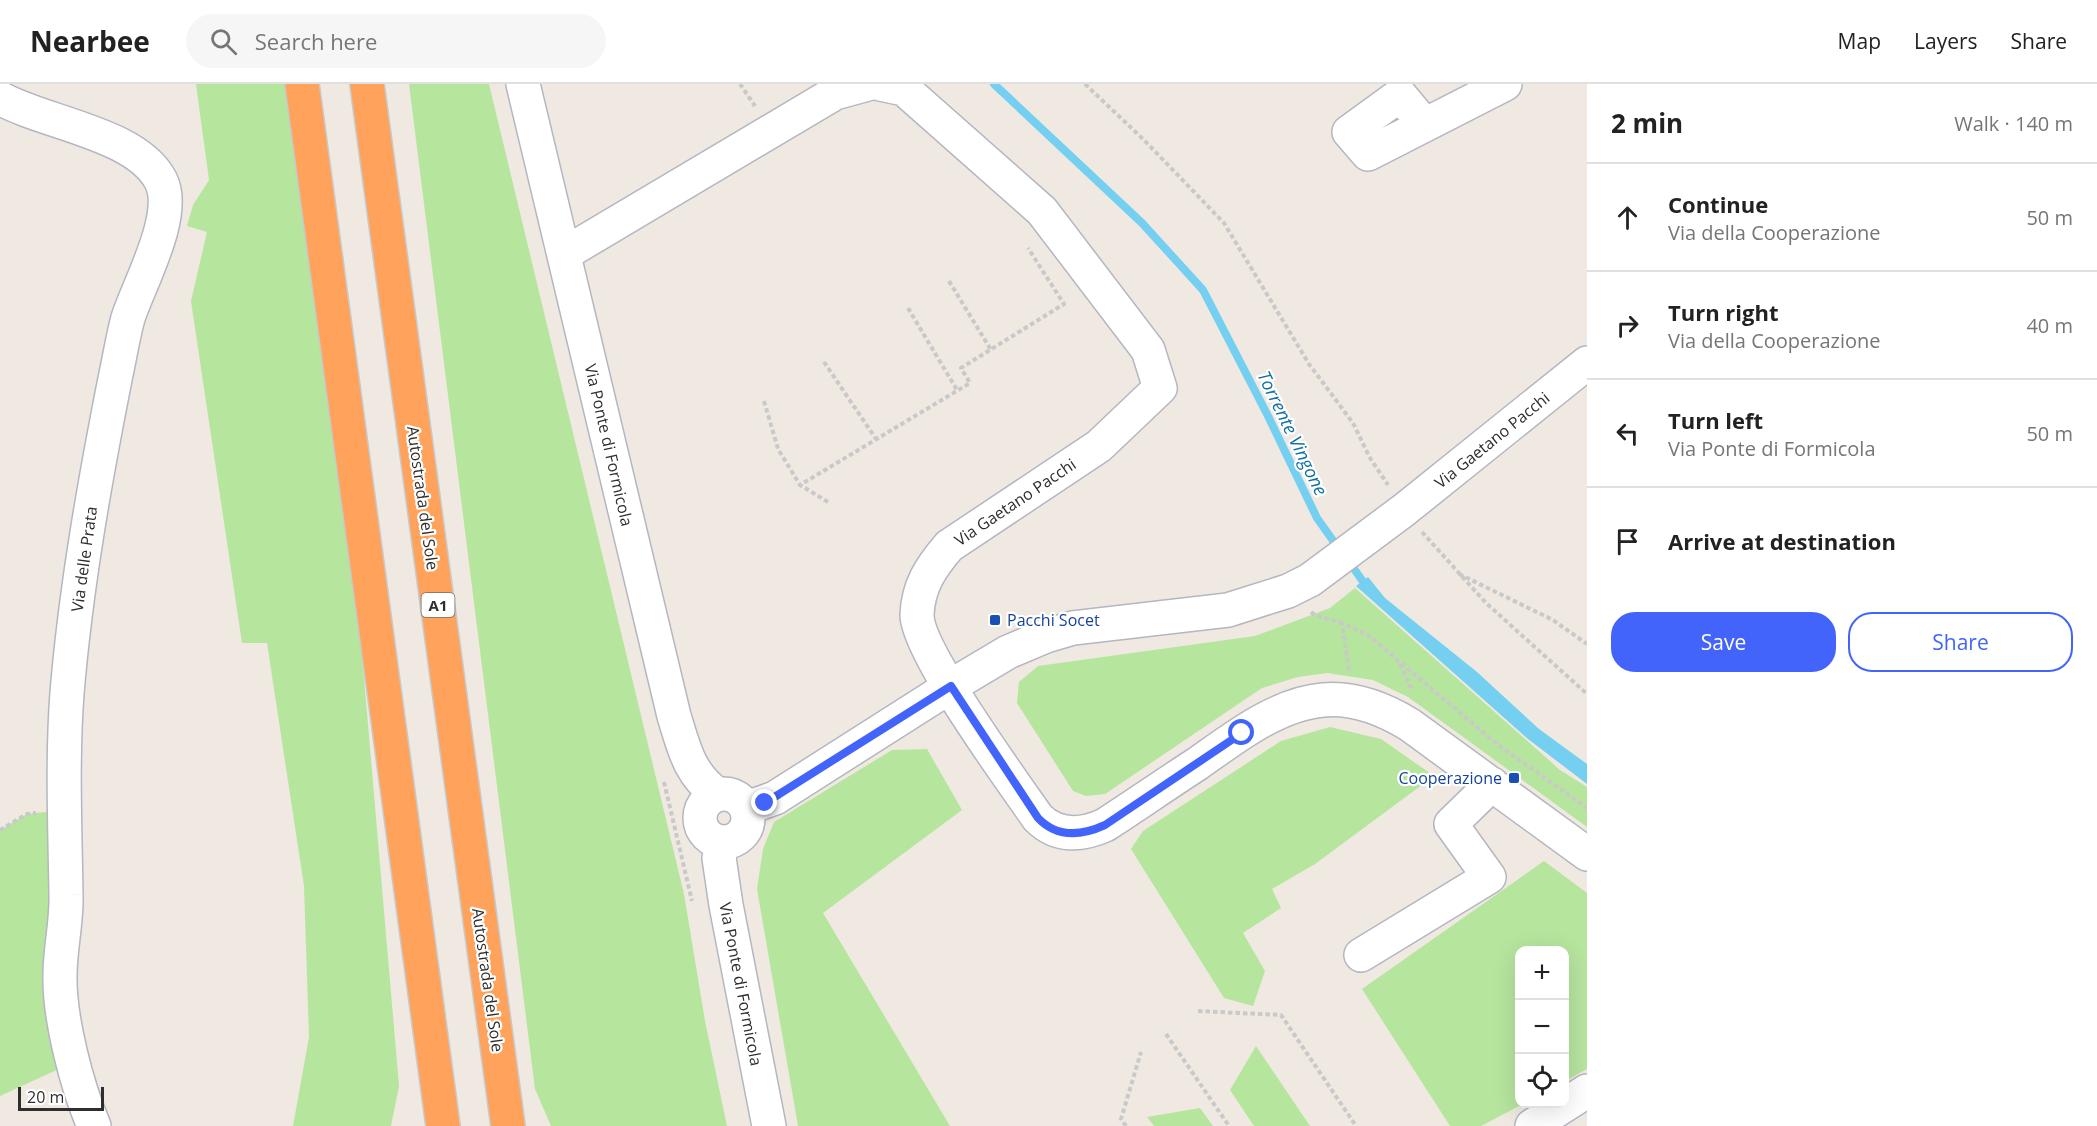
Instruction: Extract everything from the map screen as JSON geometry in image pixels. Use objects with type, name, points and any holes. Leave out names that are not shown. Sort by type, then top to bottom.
[{"type":"highway","points":[[302,84],[443,1126]]},
{"type":"highway","name":"Autostrada del Sole","points":[[367,84],[508,1126]]},
{"type":"street","name":"Via Ponte di Formicola","points":[[523,84],[674,716],[686,755],[701,783],[717,794],[732,794],[747,808]]},
{"type":"street","points":[[564,254],[836,93],[868,84]]},
{"type":"street","name":"Via Gaetano Pacchi","points":[[880,84],[904,90],[1042,211],[1148,350],[1160,388],[1099,446],[949,546],[931,568],[921,586],[917,617],[922,637],[951,686],[1008,652],[1073,628],[1228,610],[1288,591],[1310,580],[1399,514],[1587,363]]},
{"type":"street","points":[[1425,125],[1505,84]]},
{"type":"street","name":"Via delle Prata","points":[[3,100],[128,149],[150,165],[162,183],[166,203],[156,245],[128,319],[82,557],[67,693],[64,810],[66,899],[60,977],[69,1043],[94,1126]]},
{"type":"street","points":[[717,794],[703,804],[699,818],[706,835],[723,842],[731,841],[742,834],[749,819],[747,808],[775,798],[951,686],[1038,818],[1054,829],[1081,834],[1105,825],[1242,733],[1276,714],[1311,702],[1350,701],[1389,712],[1587,854]]},
{"type":"street","points":[[1360,955],[1489,877],[1451,824],[1492,784]]},
{"type":"street","name":"Via Ponte di Formicola","points":[[723,842],[719,858],[726,905],[769,1126]]},
{"type":"street","points":[[1532,1126],[1587,1091]]},
{"type":"path","points":[[1085,84],[1143,139],[1224,224],[1309,364],[1353,423],[1399,514],[1486,603],[1587,694]]},
{"type":"path","points":[[800,485],[970,382],[961,368],[1064,304],[1026,244]]},
{"type":"path","points":[[949,281],[991,350]]},
{"type":"path","points":[[908,308],[957,390]]},
{"type":"path","points":[[825,362],[876,439]]},
{"type":"path","points":[[764,402],[778,449],[800,485],[828,502]]},
{"type":"path","points":[[1456,572],[1553,620],[1587,644]]},
{"type":"path","points":[[1350,701],[1349,665],[1342,622],[1368,635],[1497,744],[1587,808]]},
{"type":"path","points":[[0,830],[27,814],[64,810]]},
{"type":"path","points":[[1198,1011],[1281,1015],[1356,1126]]},
{"type":"path","points":[[1166,1034],[1229,1126]]},
{"type":"path","points":[[1126,1126],[1121,1119],[1141,1052]]},
{"type":"green space","points":[[196,84],[302,84],[334,328],[399,1086],[391,1126],[293,1126],[309,1037],[304,886],[267,643],[242,643],[191,301],[207,232],[187,226],[193,205],[209,180]]},
{"type":"green space","points":[[409,84],[489,84],[684,894],[705,1021],[727,1126],[551,1126],[535,1089]]},
{"type":"green space","points":[[1355,588],[1560,770],[1587,787],[1587,827],[1408,697],[1373,680],[1327,673],[1298,677],[1262,688],[1105,794],[1086,796],[1073,791],[1017,703],[1019,682],[1038,666],[1255,636],[1330,608]]},
{"type":"green space","points":[[1330,727],[1381,739],[1434,776],[1315,864],[1272,889],[1281,908],[1243,933],[1265,971],[1253,1006],[1224,998],[1131,849],[1143,831],[1281,741]]},
{"type":"green space","points":[[927,749],[962,810],[823,913],[950,1126],[798,1126],[757,889],[763,849],[774,822],[892,750]]},
{"type":"green space","points":[[64,810],[74,1062],[0,1096],[0,830],[27,814]]},
{"type":"green space","points":[[1544,861],[1587,893],[1587,1069],[1569,1079],[1569,946],[1515,946],[1515,1108],[1481,1126],[1450,1126],[1362,989]]},
{"type":"green space","points":[[1256,1046],[1310,1126],[1254,1126],[1230,1090]]},
{"type":"green space","points":[[1200,1108],[1213,1126],[1154,1126],[1147,1117]]},
{"type":"water","points":[[1368,577],[1385,598],[1477,672],[1539,729],[1587,764],[1587,784],[1528,739],[1356,586]]},
{"type":"waterway","name":"Torrente Vingone","points":[[994,84],[1142,223],[1203,290],[1317,518],[1339,549]]},
{"type":"waterway","name":"Torrente Vingone","points":[[1347,559],[1369,590]]},
{"type":"place","name":"Pacchi Socet","points":[[995,620]]},
{"type":"place","name":"Cooperazione","points":[[1514,778]]},
{"type":"route","points":[[765,803],[951,686],[984,740],[1038,818],[1044,824],[1064,832],[1081,834],[1105,825],[1242,733]]}]
